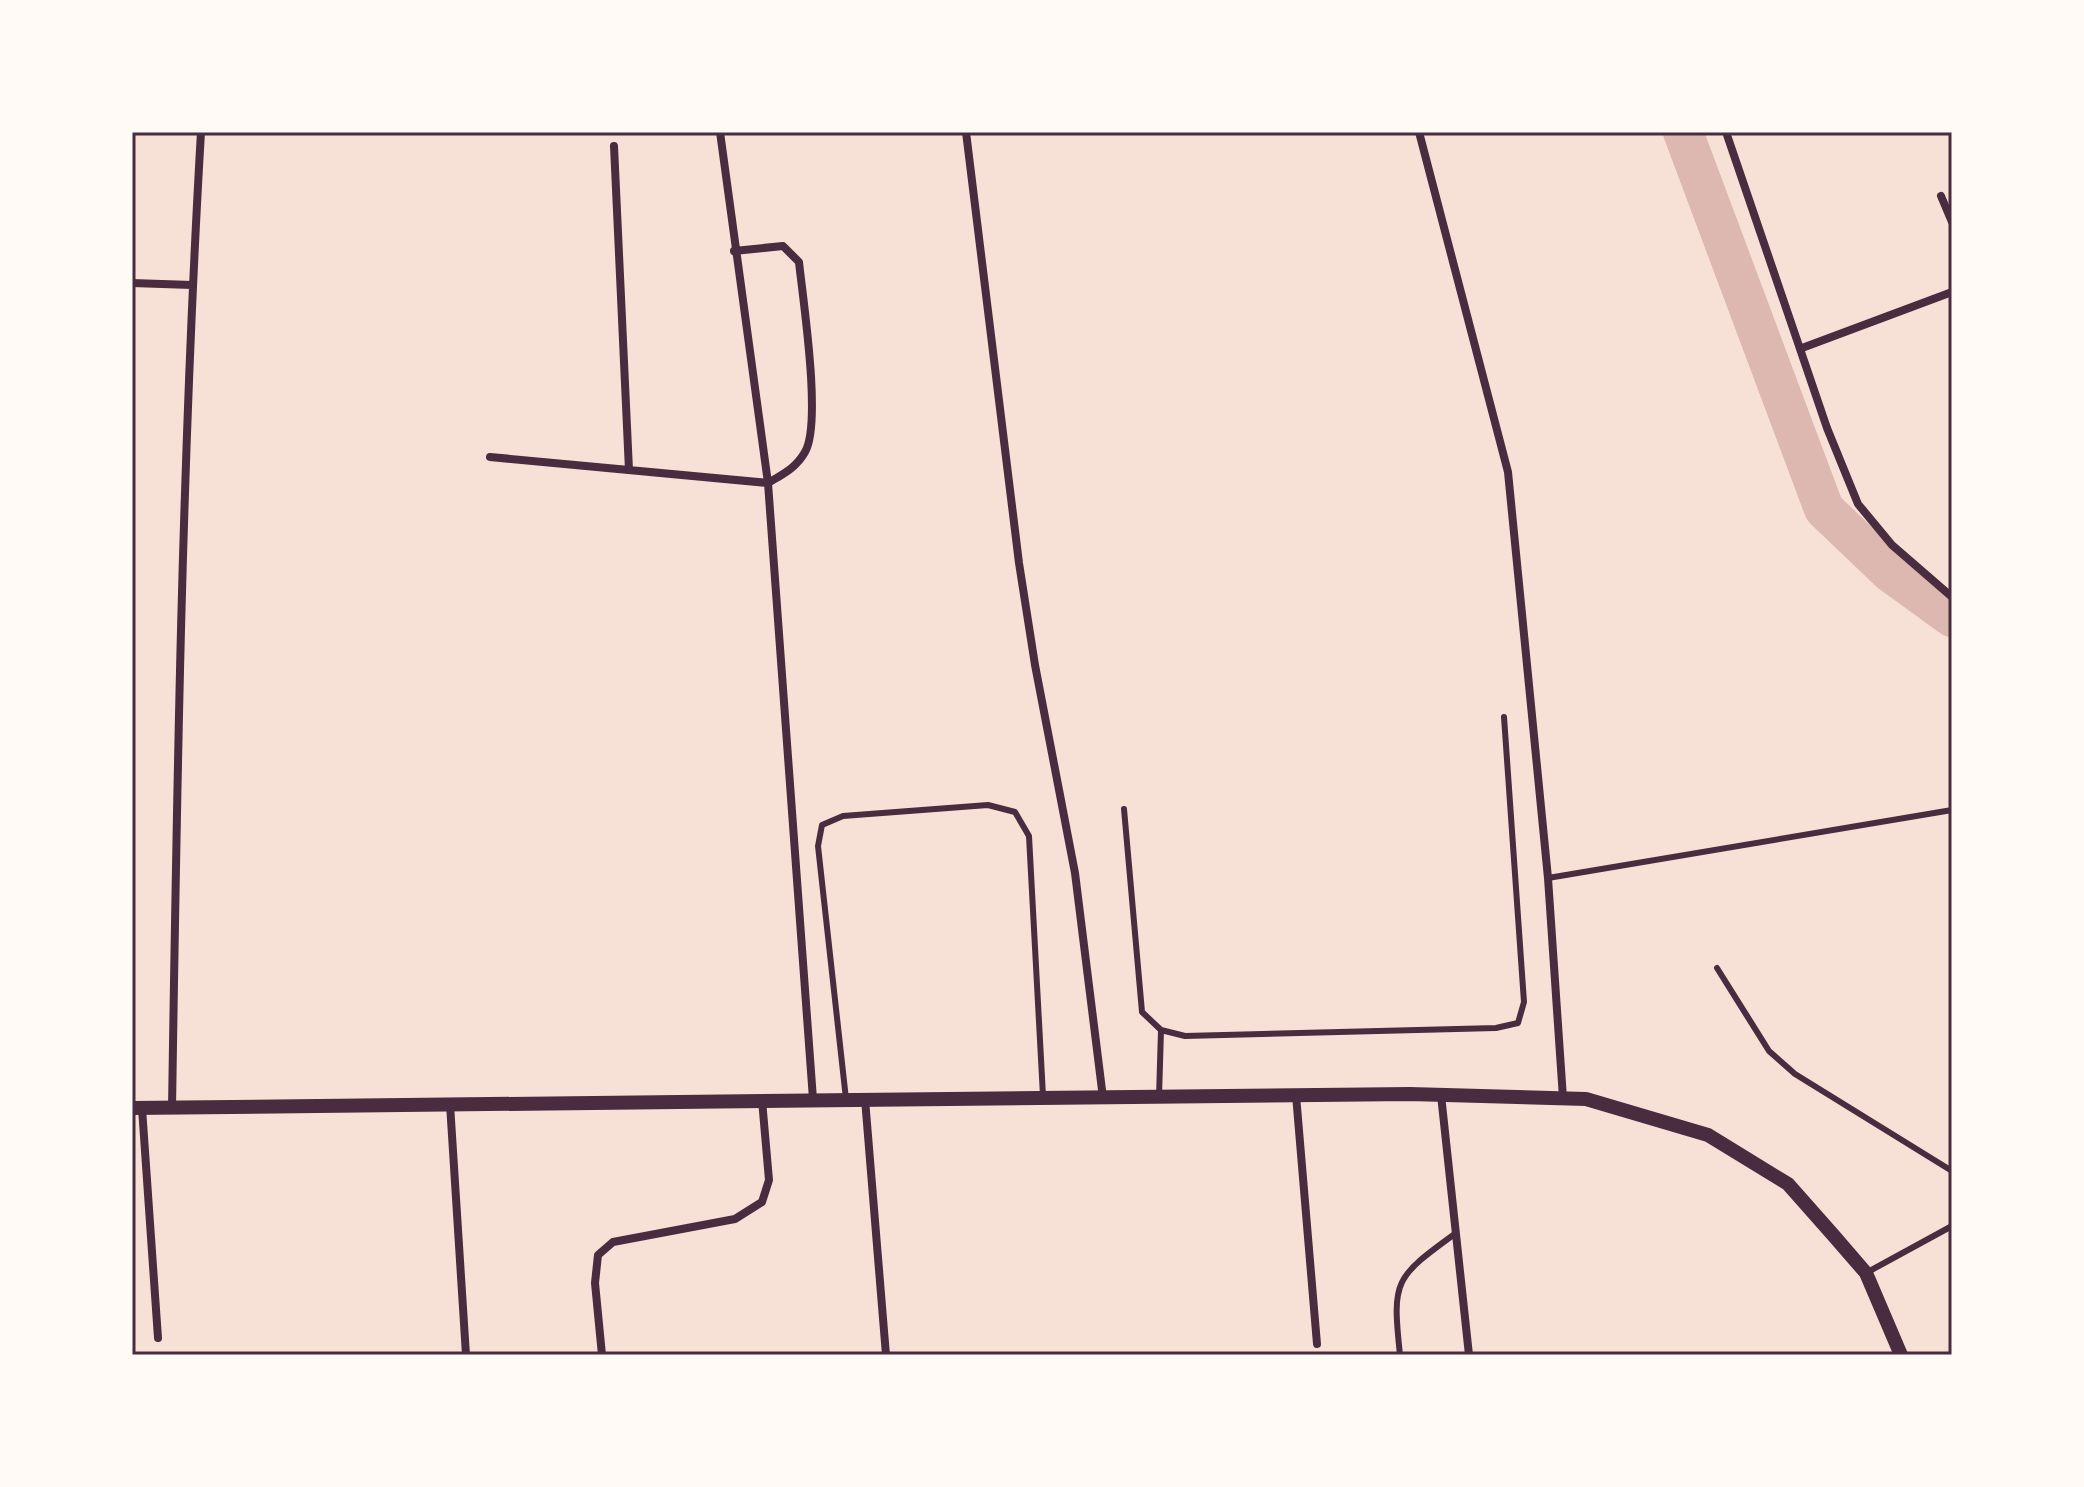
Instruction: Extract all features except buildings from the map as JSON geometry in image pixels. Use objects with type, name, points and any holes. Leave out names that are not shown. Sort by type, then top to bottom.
[{"type":"street","points":[[172,1109],[176,805],[192,285],[201,132]]},
{"type":"street","points":[[720,132],[768,483],[813,1099]]},
{"type":"street","points":[[966,132],[1019,563],[1075,873],[1103,1098]]},
{"type":"street","points":[[1419,132],[1458,293],[1508,472],[1548,878],[1563,1098]]},
{"type":"street","points":[[1726,132],[1827,428],[1858,504],[1892,545],[1952,597]]},
{"type":"street","points":[[614,146],[629,470]]},
{"type":"street","points":[[1941,196],[1952,222]]},
{"type":"street","points":[[490,457],[768,483],[794,468],[808,449],[812,415],[799,262],[783,246],[734,251]]},
{"type":"street","points":[[132,283],[192,285]]},
{"type":"street","points":[[1802,348],[1952,292]]},
{"type":"street","points":[[1296,1095],[1317,1344]]},
{"type":"street","points":[[1441,1095],[1469,1355]]},
{"type":"street","points":[[158,1338],[137,1108],[1441,1095],[1586,1099],[1708,1135],[1788,1184],[1866,1273],[1901,1355]]},
{"type":"street","points":[[865,1099],[886,1355]]},
{"type":"street","points":[[602,1355],[595,1283],[598,1255],[613,1242],[735,1219],[762,1202],[769,1180],[762,1100]]},
{"type":"street","points":[[450,1103],[466,1355]]},
{"type":"lane","points":[[1124,809],[1142,1012],[1161,1030],[1185,1036],[1496,1028],[1518,1023],[1524,1002],[1504,717]]},
{"type":"lane","points":[[846,1099],[818,846],[822,825],[843,816],[988,805],[1015,812],[1029,836],[1043,1100]]},
{"type":"lane","points":[[1548,878],[1952,810]]},
{"type":"lane","points":[[1717,968],[1769,1051],[1795,1074],[1952,1171]]},
{"type":"lane","points":[[1159,1097],[1161,1030]]},
{"type":"lane","points":[[1866,1273],[1952,1226]]},
{"type":"lane","points":[[1400,1355],[1395,1303],[1400,1283],[1417,1261],[1456,1233]]},
{"type":"waterway","points":[[1683,132],[1824,509],[1890,572],[1952,617]]}]
